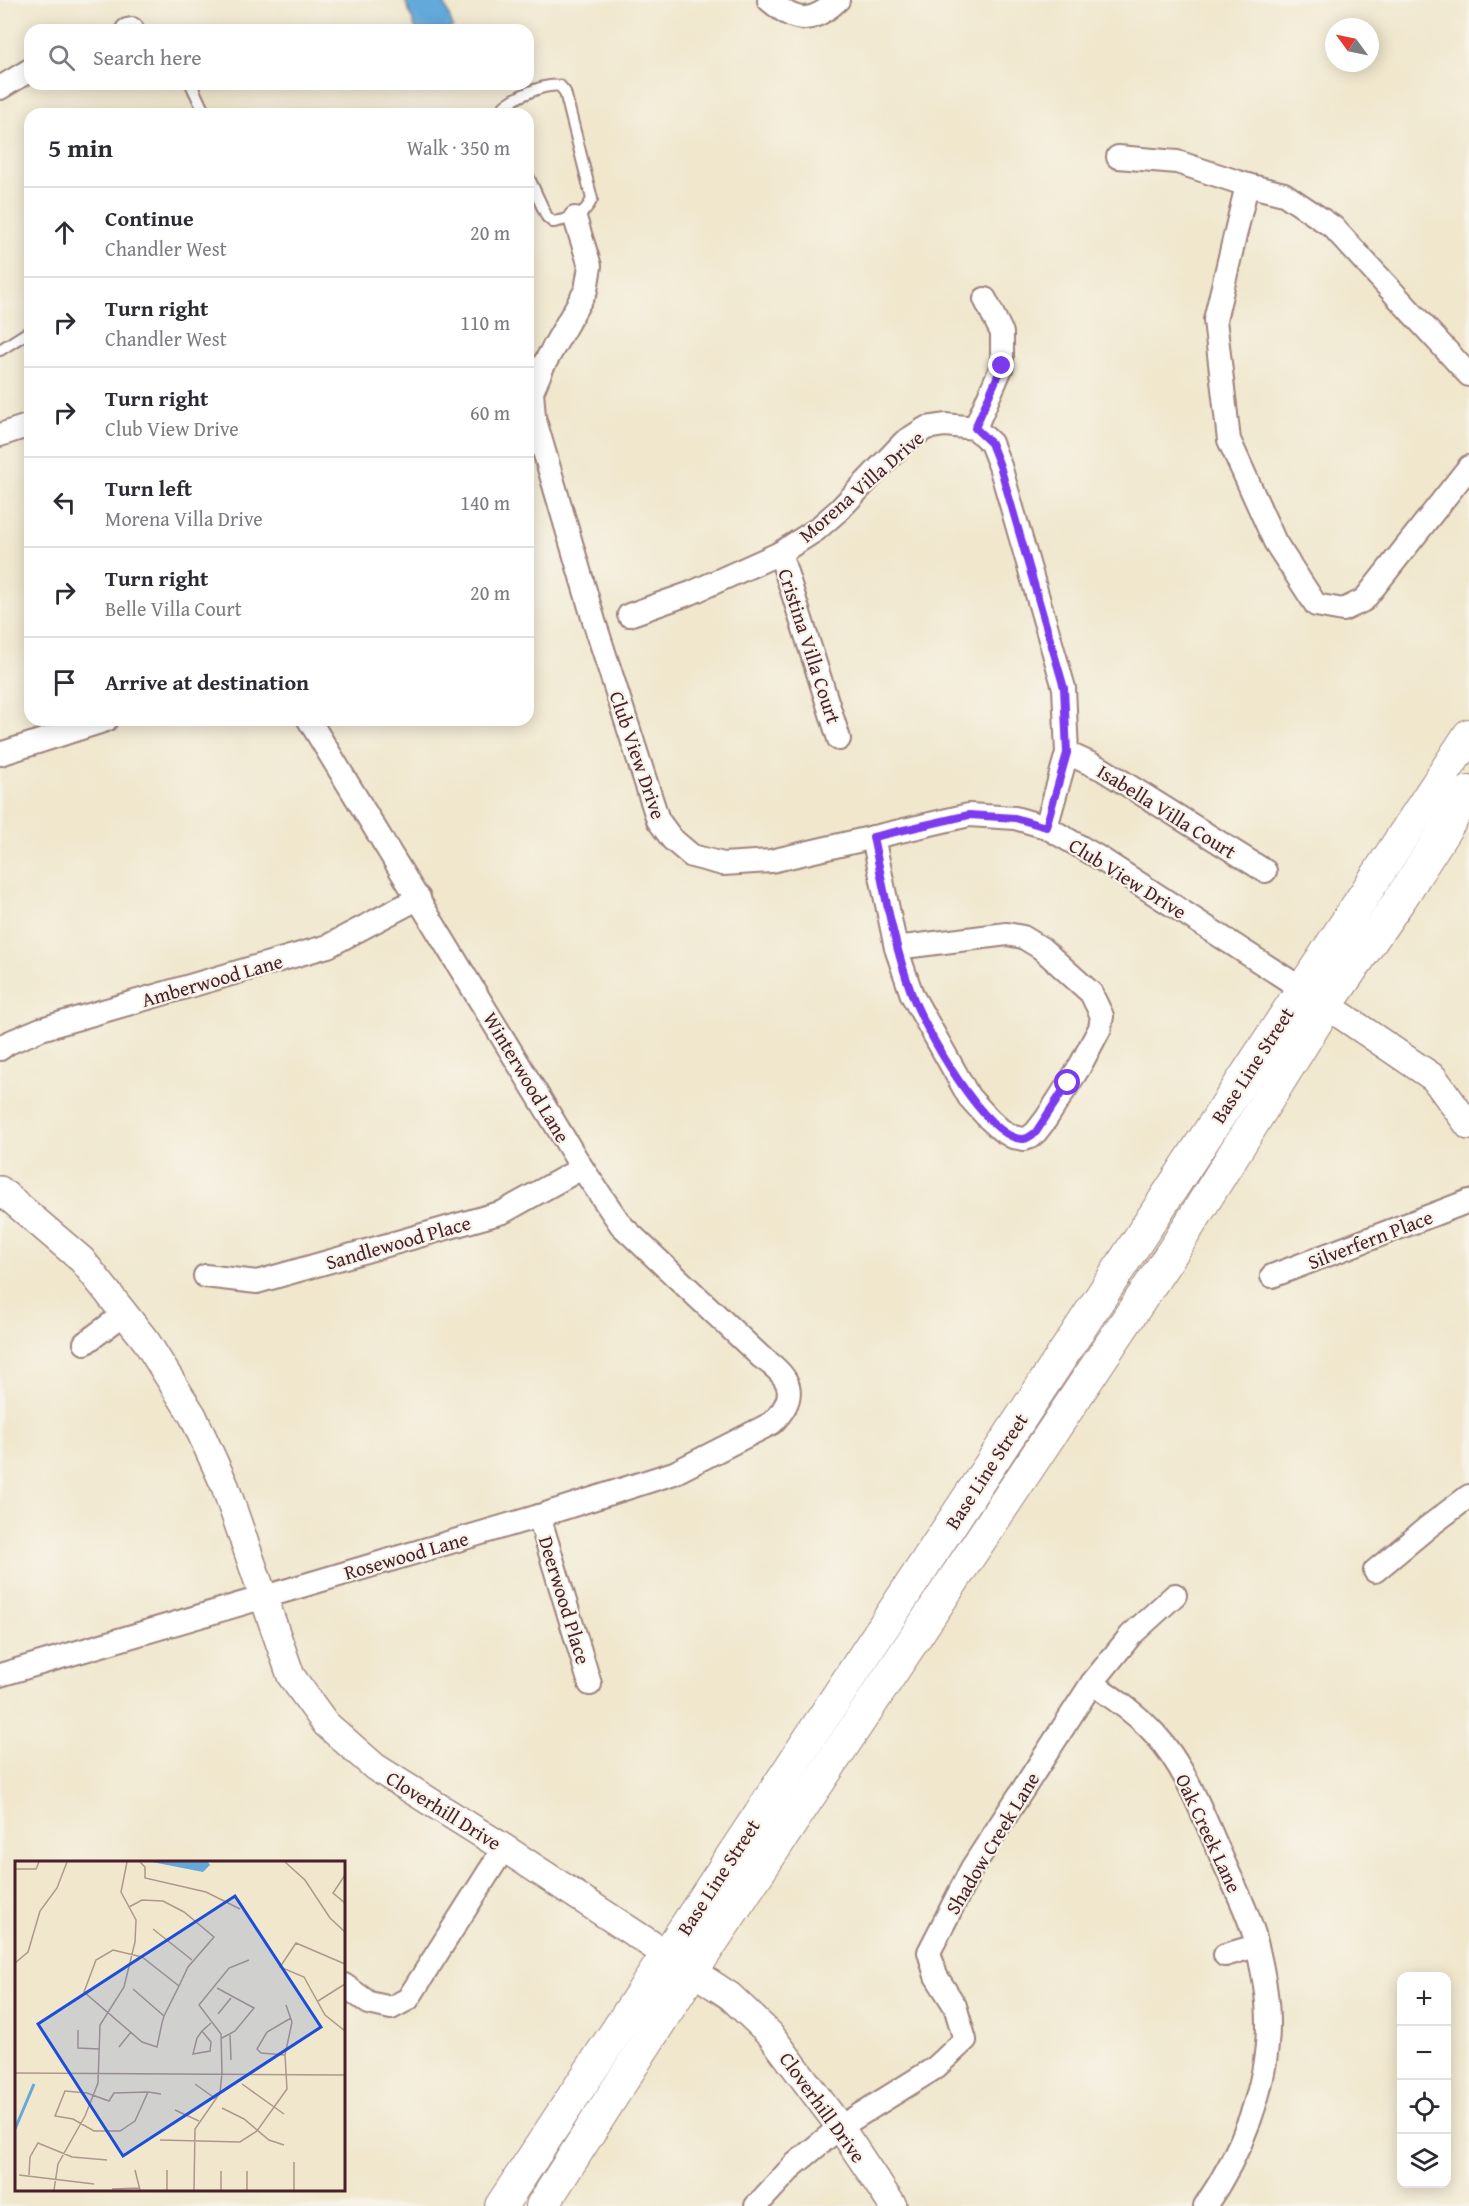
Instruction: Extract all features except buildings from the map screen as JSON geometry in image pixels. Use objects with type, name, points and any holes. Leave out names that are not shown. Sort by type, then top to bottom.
[{"type":"main road","name":"Base Line Street","points":[[501,2206],[679,1964],[1175,1248],[1314,997],[1469,735]]},
{"type":"main road","name":"Base Line Street","points":[[1314,997],[1401,898],[1469,792]]},
{"type":"main road","name":"Base Line Street","points":[[542,2206],[679,1964]]},
{"type":"street","points":[[769,0],[787,15],[812,18],[838,0]]},
{"type":"street","points":[[0,88],[24,74]]},
{"type":"street","points":[[1118,157],[1177,162],[1247,185],[1284,194],[1333,226],[1469,375]]},
{"type":"street","points":[[1247,185],[1215,320],[1229,440],[1275,542],[1316,605],[1343,610],[1364,600],[1469,467]]},
{"type":"street","name":"Club View Drive","points":[[534,387],[543,366],[586,290],[590,266],[575,218]]},
{"type":"street","points":[[985,299],[1002,333],[1002,366],[975,428],[991,443],[1000,466],[1064,688],[1067,753],[1046,827]]},
{"type":"street","name":"Morena Villa Drive","points":[[629,615],[691,593],[780,553],[816,530],[839,510],[904,442],[926,428],[945,425],[975,428]]},
{"type":"street","points":[[0,435],[24,427]]},
{"type":"street","name":"Club View Drive","points":[[534,430],[658,820],[672,839],[692,856],[723,864],[771,861],[969,815],[1015,818],[1046,827],[1098,857],[1434,1078],[1469,1126]]},
{"type":"street","name":"Cristina Villa Court","points":[[780,553],[839,739]]},
{"type":"street","points":[[0,754],[87,726]]},
{"type":"street","name":"Winterwood Lane","points":[[313,726],[582,1168],[621,1225],[761,1357],[778,1369],[787,1381],[789,1396]]},
{"type":"street","name":"Isabella Villa Court","points":[[1067,753],[1102,769],[1265,872]]},
{"type":"street","points":[[873,837],[896,948],[912,995],[969,1097],[1001,1130],[1013,1137],[1024,1139],[1030,1137],[1046,1119],[1080,1066],[1100,1028],[1102,1016],[1091,993],[1041,948],[1023,937],[1007,934],[896,948]]},
{"type":"street","name":"Amberwood Lane","points":[[0,1049],[8,1043],[41,1029],[328,946],[419,898]]},
{"type":"street","name":"Sandlewood Place","points":[[205,1276],[257,1282],[503,1212],[582,1168]]},
{"type":"street","name":"Cloverhill Drive","points":[[0,1190],[82,1260],[146,1341],[193,1416],[225,1486],[291,1676],[326,1724],[375,1767],[504,1848],[730,1996],[770,2034],[840,2127],[893,2206]]},
{"type":"street","name":"Silverfern Place","points":[[1272,1276],[1469,1201]]},
{"type":"street","points":[[85,1343],[124,1314]]},
{"type":"street","name":"Rosewood Lane","points":[[0,1675],[539,1516],[674,1473],[772,1423],[784,1412],[789,1396]]},
{"type":"street","points":[[1376,1571],[1469,1496]]},
{"type":"street","name":"Deerwood Place","points":[[539,1516],[590,1684]]},
{"type":"street","name":"Shadow Creek Lane","points":[[756,2206],[794,2165],[840,2127],[935,2068],[965,2040],[955,2006],[936,1976],[929,1952],[972,1868],[1092,1683],[1131,1635],[1175,1595]]},
{"type":"street","name":"Oak Creek Lane","points":[[1092,1683],[1126,1707],[1156,1734],[1185,1776],[1254,1936],[1268,2023],[1264,2068],[1255,2105],[1241,2140],[1205,2206]]},
{"type":"street","points":[[345,1986],[369,2003],[391,2008],[408,1999],[504,1848]]},
{"type":"street","points":[[1225,1955],[1256,1946]]},
{"type":"lane","points":[[503,108],[508,102],[551,84],[560,86],[565,92],[592,199],[589,206],[575,218],[552,222],[547,217],[534,189]]},
{"type":"lane","points":[[194,90],[202,108]]},
{"type":"lane","points":[[0,350],[24,336]]},
{"type":"water","points":[[405,0],[443,0],[452,24],[414,24]]},
{"type":"route","points":[[1002,366],[975,428],[991,443],[1000,466],[1064,688],[1067,753],[1046,827],[1015,818],[969,815],[873,837],[896,948],[912,995],[926,1024],[969,1097],[1001,1130],[1013,1137],[1024,1139],[1036,1132],[1068,1083]]}]
